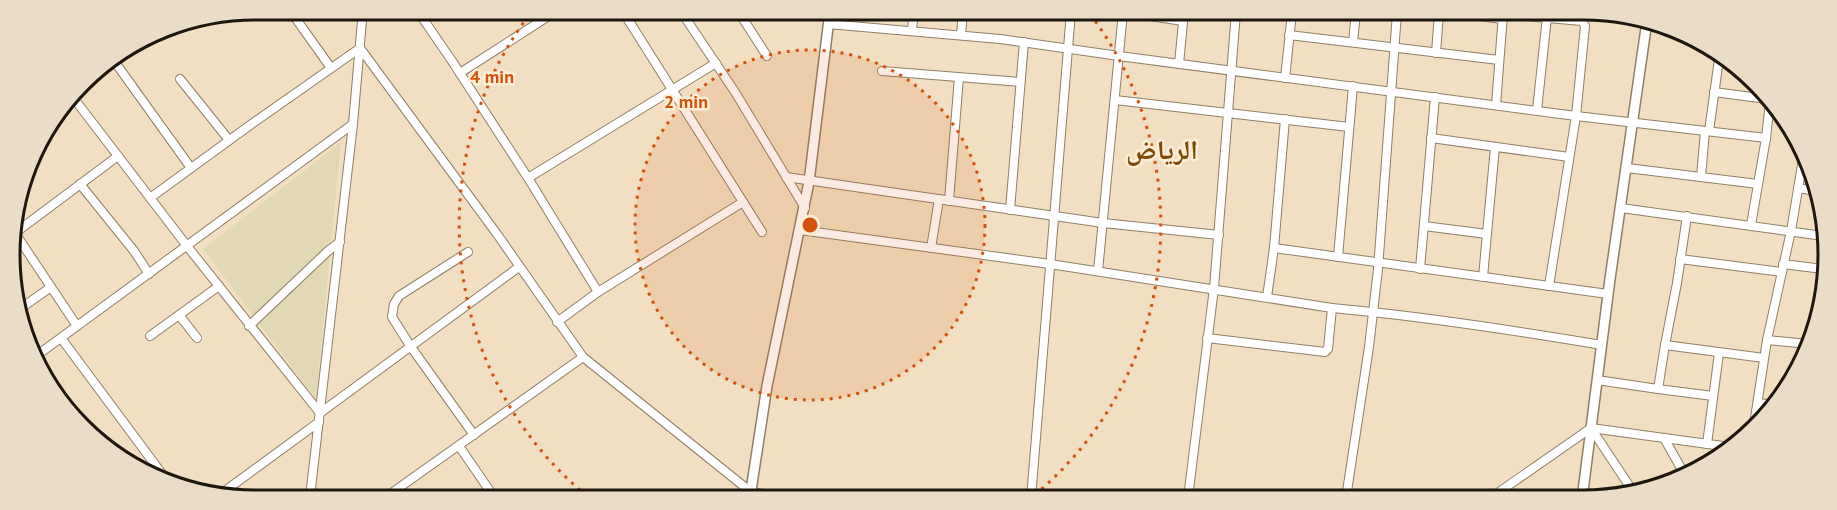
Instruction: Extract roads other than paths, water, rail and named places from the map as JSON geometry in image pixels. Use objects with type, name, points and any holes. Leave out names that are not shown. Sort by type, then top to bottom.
[{"type":"street","points":[[297,20],[331,68]]},
{"type":"street","points":[[311,490],[353,124],[362,20]]},
{"type":"street","points":[[424,20],[528,178],[598,292]]},
{"type":"street","points":[[460,73],[542,20]]},
{"type":"street","points":[[627,20],[762,232]]},
{"type":"street","points":[[688,20],[805,208]]},
{"type":"street","points":[[744,20],[767,56]]},
{"type":"street","points":[[752,490],[767,386],[810,182],[829,20]]},
{"type":"street","points":[[912,30],[913,20]]},
{"type":"street","points":[[961,34],[962,20]]},
{"type":"street","points":[[1032,490],[1070,20]]},
{"type":"street","points":[[1098,271],[1122,20]]},
{"type":"street","points":[[1179,64],[1184,20]]},
{"type":"street","points":[[1189,490],[1214,288],[1236,20]]},
{"type":"street","points":[[1285,78],[1291,20]]},
{"type":"street","points":[[1353,42],[1355,20]]},
{"type":"street","points":[[1347,490],[1379,263],[1397,20]]},
{"type":"street","points":[[1436,53],[1438,20]]},
{"type":"street","points":[[1496,105],[1503,20]]},
{"type":"street","points":[[1537,110],[1547,20]]},
{"type":"street","points":[[1549,286],[1576,116],[1585,26],[1582,21],[1573,20]]},
{"type":"street","points":[[828,24],[961,34],[1576,116],[1766,138]]},
{"type":"street","points":[[1583,490],[1608,294],[1646,29]]},
{"type":"street","points":[[1289,35],[1499,60]]},
{"type":"street","points":[[1010,210],[1024,42]]},
{"type":"street","points":[[150,198],[360,48]]},
{"type":"street","points":[[360,48],[583,357],[745,490]]},
{"type":"street","points":[[528,178],[716,63]]},
{"type":"street","points":[[1701,177],[1718,63]]},
{"type":"street","points":[[117,64],[191,168]]},
{"type":"street","points":[[882,71],[1020,82]]},
{"type":"street","points":[[949,201],[959,77]]},
{"type":"street","points":[[180,79],[229,140]]},
{"type":"street","points":[[1338,257],[1353,86]]},
{"type":"street","points":[[1714,92],[1758,99]]},
{"type":"street","points":[[1420,269],[1435,97]]},
{"type":"street","points":[[1115,100],[1349,127]]},
{"type":"street","points":[[76,102],[319,418]]},
{"type":"street","points":[[1751,225],[1766,138],[1768,111]]},
{"type":"street","points":[[1267,297],[1274,248],[1285,119]]},
{"type":"street","points":[[41,353],[353,124]]},
{"type":"street","points":[[1431,138],[1569,157]]},
{"type":"street","points":[[1483,277],[1495,147]]},
{"type":"street","points":[[21,228],[118,156]]},
{"type":"street","points":[[1627,168],[1758,184]]},
{"type":"street","points":[[1756,413],[1767,340],[1791,231],[1801,169]]},
{"type":"street","points":[[786,177],[1103,223],[1219,235]]},
{"type":"street","points":[[80,184],[134,251],[149,274]]},
{"type":"street","points":[[1798,188],[1808,190]]},
{"type":"street","points":[[931,248],[939,199]]},
{"type":"street","points":[[557,322],[598,292],[743,202]]},
{"type":"street","points":[[1622,208],[1816,235]]},
{"type":"street","points":[[1658,389],[1687,216]]},
{"type":"street","points":[[1424,226],[1487,234]]},
{"type":"street","points":[[800,230],[1050,264],[1332,308],[1373,311],[1602,345]]},
{"type":"street","points":[[20,240],[77,326]]},
{"type":"street","points":[[249,326],[340,242]]},
{"type":"street","points":[[1274,248],[1608,294]]},
{"type":"street","points":[[468,252],[399,296],[394,304],[393,316],[411,347],[474,435]]},
{"type":"street","points":[[1680,259],[1817,269]]},
{"type":"street","points":[[228,488],[519,267]]},
{"type":"street","points":[[150,336],[219,286]]},
{"type":"street","points":[[25,305],[51,287]]},
{"type":"street","points":[[1208,338],[1325,352],[1328,349],[1332,308]]},
{"type":"street","points":[[179,315],[197,339]]},
{"type":"street","points":[[61,338],[159,470]]},
{"type":"street","points":[[1767,340],[1801,343]]},
{"type":"street","points":[[1665,345],[1764,358]]},
{"type":"street","points":[[1707,444],[1719,353]]},
{"type":"street","points":[[396,490],[583,357]]},
{"type":"street","points":[[1597,380],[1713,396]]},
{"type":"street","points":[[1758,403],[1764,404]]},
{"type":"street","points":[[1591,428],[1629,486]]},
{"type":"street","points":[[1502,490],[1591,428],[1720,446]]},
{"type":"street","points":[[1664,438],[1681,468]]},
{"type":"street","points":[[459,446],[489,490]]},
{"type":"district","name":"الرياض","points":[[1162,149]]}]
